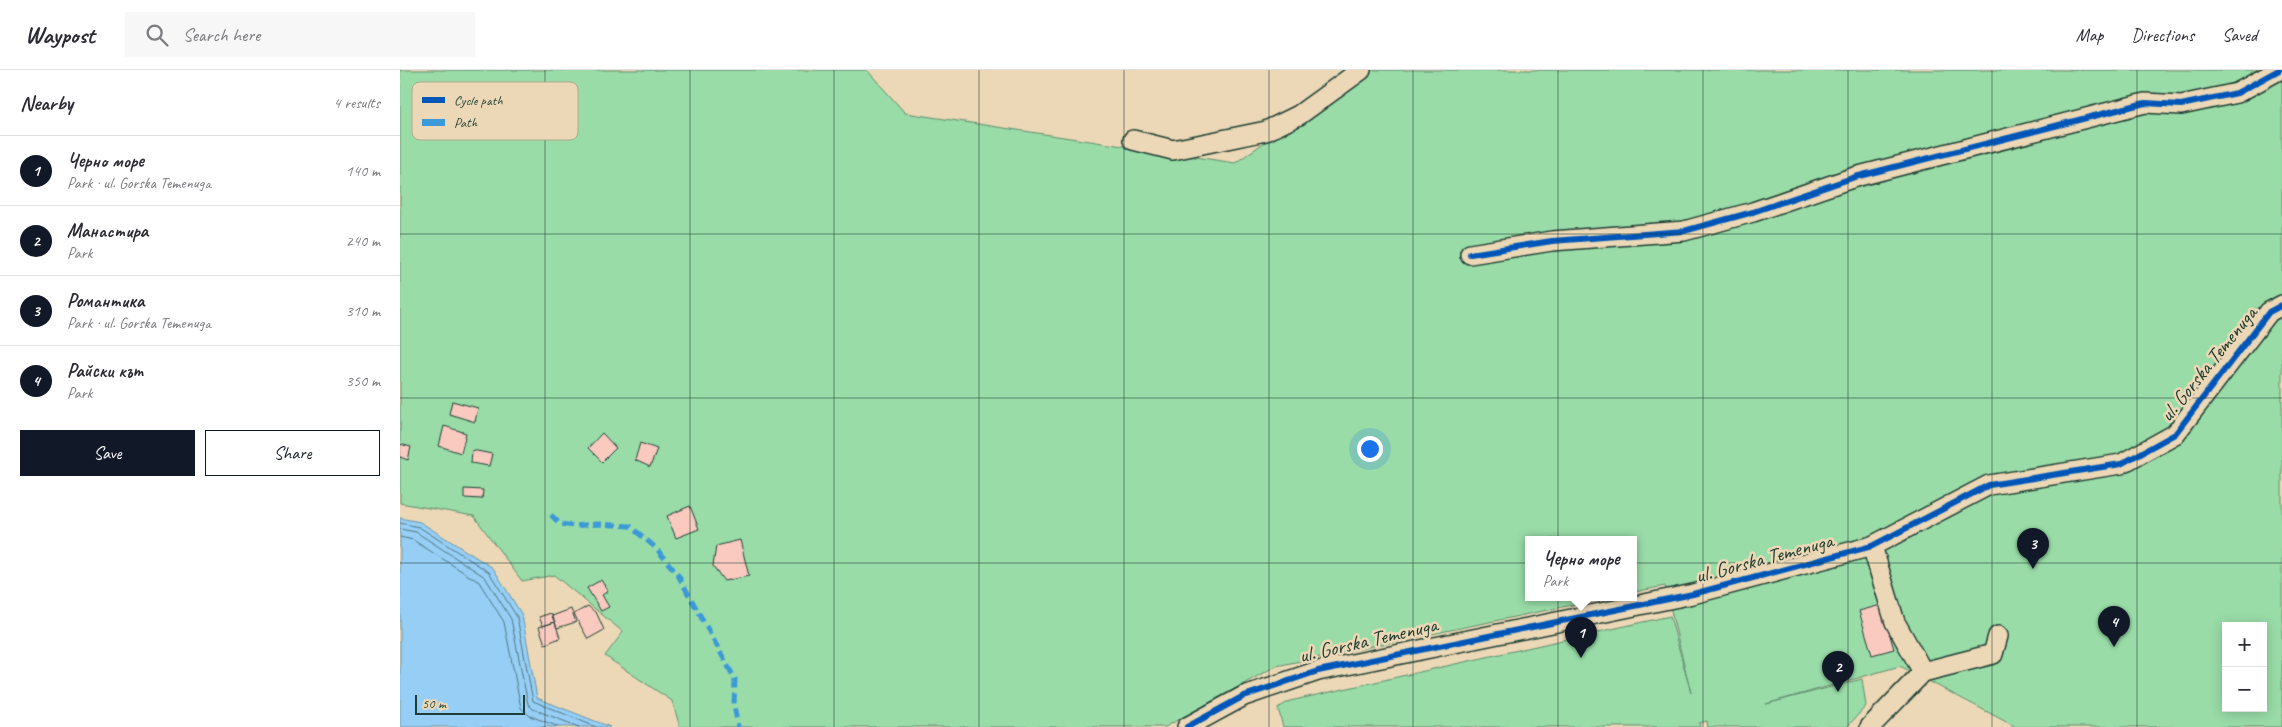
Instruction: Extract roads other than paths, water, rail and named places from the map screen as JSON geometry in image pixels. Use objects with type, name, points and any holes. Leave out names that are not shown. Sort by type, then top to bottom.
[{"type":"street","points":[[1133,140],[1173,150],[1266,131],[1299,115],[1361,70]]},
{"type":"street","points":[[1470,254],[1552,240],[1684,231],[1753,212],[1855,178],[2144,103],[2182,106],[2237,93],[2279,70]]},
{"type":"street","name":"ul. Gorska Temenuga","points":[[1186,727],[1244,696],[1318,671],[1693,594],[1872,546],[1989,485],[2122,464],[2175,434],[2268,312],[2282,305]]},
{"type":"street","points":[[1872,546],[1895,622],[1923,672]]},
{"type":"street","points":[[1870,727],[1923,672],[1993,654],[1998,636]]},
{"type":"water","points":[[400,518],[420,522],[493,568],[522,615],[537,698],[610,727],[400,727]]},
{"type":"place","name":"Романтика","points":[[2033,569]]},
{"type":"place","name":"Райски кът","points":[[2114,647]]},
{"type":"place","name":"Черно море","points":[[1581,658]]},
{"type":"place","name":"Манастира","points":[[1838,692]]}]
